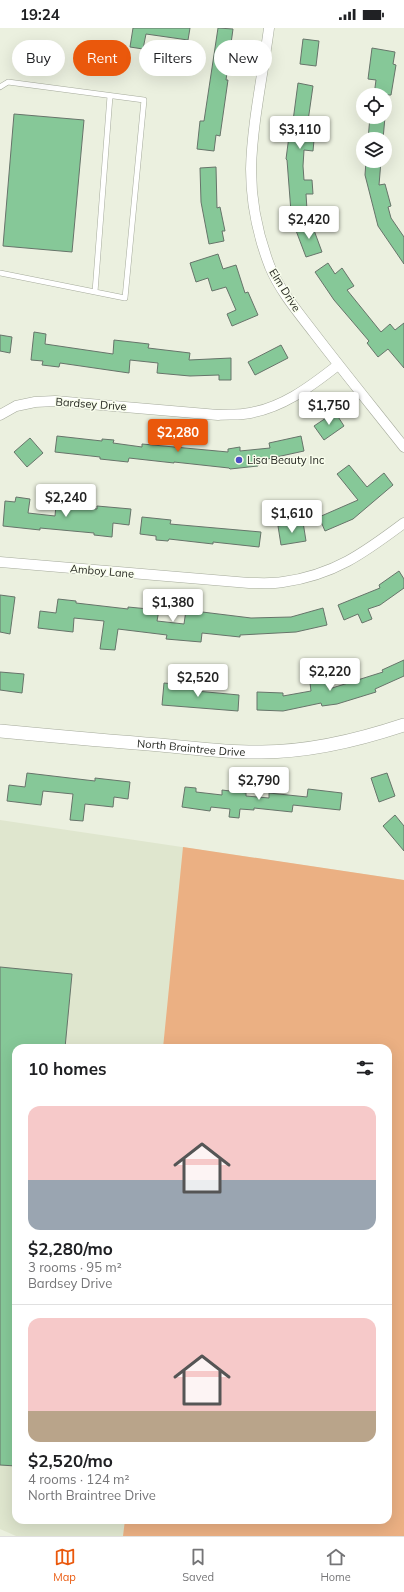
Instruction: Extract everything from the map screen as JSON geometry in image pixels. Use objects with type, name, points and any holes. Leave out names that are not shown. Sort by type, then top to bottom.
[{"type":"street","name":"Elm Drive","points":[[269,28],[252,145],[252,195],[262,245],[279,285],[338,365],[404,447]]},
{"type":"street","name":"Bardsey Drive","points":[[0,415],[16,406],[35,402],[55,401],[218,414],[243,414],[269,408],[291,398],[310,387],[338,365]]},
{"type":"street","name":"Amboy Lane","points":[[0,562],[249,583],[282,583],[308,578],[338,567],[371,547],[404,523]]},
{"type":"street","name":"North Braintree Drive","points":[[0,731],[218,751],[262,752],[300,749],[342,742],[378,734],[404,725]]},
{"type":"lane","points":[[0,87],[8,82],[144,100],[125,298],[0,274]]},
{"type":"lane","points":[[95,292],[110,96]]},
{"type":"shaded area","points":[[0,820],[404,880],[404,1536],[16,1536],[0,1529]]},
{"type":"shaded area","points":[[183,847],[404,880],[404,1536],[123,1536],[124,1524],[392,1524],[392,1044],[163,1044]]},
{"type":"building","points":[[133,28],[190,28],[188,40],[146,34],[145,40],[139,40],[139,48],[131,47]]},
{"type":"building","points":[[218,28],[233,29],[231,40],[216,40]]},
{"type":"building","points":[[303,39],[319,41],[316,66],[300,64]]},
{"type":"building","points":[[372,48],[395,52],[393,64],[396,65],[392,89],[375,88],[376,80],[368,79]]},
{"type":"building","points":[[214,55],[214,76],[227,76],[226,80],[228,80],[220,136],[216,135],[214,151],[197,149],[200,121],[204,121]]},
{"type":"building","points":[[298,83],[313,86],[307,128],[315,129],[313,151],[304,150],[303,166],[304,180],[312,180],[313,194],[306,194],[307,210],[291,212],[286,159],[289,136],[291,136]]},
{"type":"building","points":[[14,114],[84,120],[72,252],[3,246]]},
{"type":"building","points":[[369,124],[384,124],[384,132],[369,132]]},
{"type":"building","points":[[216,167],[217,208],[220,207],[225,231],[222,231],[224,241],[209,244],[201,202],[200,168]]},
{"type":"building","points":[[366,168],[380,168],[379,185],[385,184],[391,206],[388,207],[391,218],[404,237],[404,264],[378,226],[365,175]]},
{"type":"building","points":[[311,222],[322,252],[306,257],[295,228]]},
{"type":"building","points":[[218,254],[223,269],[236,265],[245,293],[248,292],[258,315],[232,326],[227,314],[236,310],[226,287],[212,291],[208,278],[196,282],[190,263]]},
{"type":"building","points":[[328,263],[335,274],[342,268],[354,286],[347,290],[381,332],[390,324],[395,330],[404,323],[404,368],[388,349],[378,357],[367,343],[369,341],[334,300],[315,272]]},
{"type":"building","points":[[34,332],[46,334],[45,344],[113,354],[114,340],[149,344],[148,348],[190,353],[189,360],[231,358],[231,380],[219,380],[219,375],[190,376],[157,373],[158,363],[130,360],[129,373],[60,363],[59,367],[42,365],[43,361],[31,360]]},
{"type":"building","points":[[0,335],[12,337],[10,353],[0,351]]},
{"type":"building","points":[[281,345],[288,358],[255,375],[248,362]]},
{"type":"building","points":[[335,412],[344,426],[324,440],[314,426]]},
{"type":"building","points":[[57,436],[102,441],[102,439],[114,440],[113,443],[142,447],[142,444],[228,452],[228,449],[240,447],[240,451],[270,448],[269,443],[301,436],[304,451],[258,461],[258,466],[230,469],[129,458],[128,462],[55,452]]},
{"type":"building","points":[[30,438],[43,453],[27,467],[14,452]]},
{"type":"building","points":[[349,465],[367,487],[384,473],[393,485],[353,519],[325,531],[319,517],[358,500],[337,474]]},
{"type":"building","points":[[16,497],[30,499],[28,513],[55,516],[56,505],[97,509],[97,506],[131,509],[129,525],[113,523],[112,537],[94,535],[94,533],[3,526],[5,501],[15,502]]},
{"type":"building","points":[[142,517],[171,520],[170,524],[261,532],[259,547],[169,539],[168,541],[156,540],[156,536],[140,534]]},
{"type":"building","points":[[303,522],[306,541],[281,545],[278,526]]},
{"type":"building","points":[[399,571],[404,579],[404,588],[380,605],[368,609],[372,619],[362,623],[358,614],[344,620],[338,605],[380,588],[379,585]]},
{"type":"building","points":[[0,595],[15,597],[10,634],[0,632]]},
{"type":"building","points":[[58,599],[76,601],[76,603],[128,609],[128,607],[159,610],[157,621],[184,624],[186,610],[251,618],[291,617],[323,608],[327,625],[296,632],[240,635],[240,637],[202,633],[201,642],[166,639],[167,635],[118,629],[115,650],[100,649],[104,621],[74,618],[73,632],[38,628],[40,611],[56,613]]},
{"type":"building","points":[[404,660],[404,676],[375,689],[376,692],[337,704],[322,706],[321,703],[283,711],[257,710],[257,692],[283,693],[283,696],[311,691],[310,683],[327,680],[329,689],[383,672],[382,670]]},
{"type":"building","points":[[0,672],[24,674],[22,693],[0,690]]},
{"type":"building","points":[[164,683],[196,686],[196,691],[239,695],[238,711],[162,705]]},
{"type":"building","points":[[27,773],[95,781],[95,778],[130,782],[128,799],[114,797],[113,807],[85,804],[83,821],[70,820],[73,794],[43,791],[41,805],[7,801],[9,785],[25,787]]},
{"type":"building","points":[[387,773],[395,796],[379,802],[371,778]]},
{"type":"building","points":[[185,787],[196,788],[196,792],[222,795],[222,790],[246,793],[246,796],[269,798],[269,793],[307,797],[308,789],[342,793],[340,810],[293,805],[292,812],[254,808],[254,810],[240,809],[239,818],[229,817],[230,809],[211,807],[210,811],[182,807]]},
{"type":"building","points":[[395,815],[404,826],[404,851],[383,826]]},
{"type":"building","points":[[0,967],[72,974],[65,1044],[12,1044],[12,1466],[0,1465]]},
{"type":"place","name":"Lisa Beauty Inc","points":[[239,460]]}]
